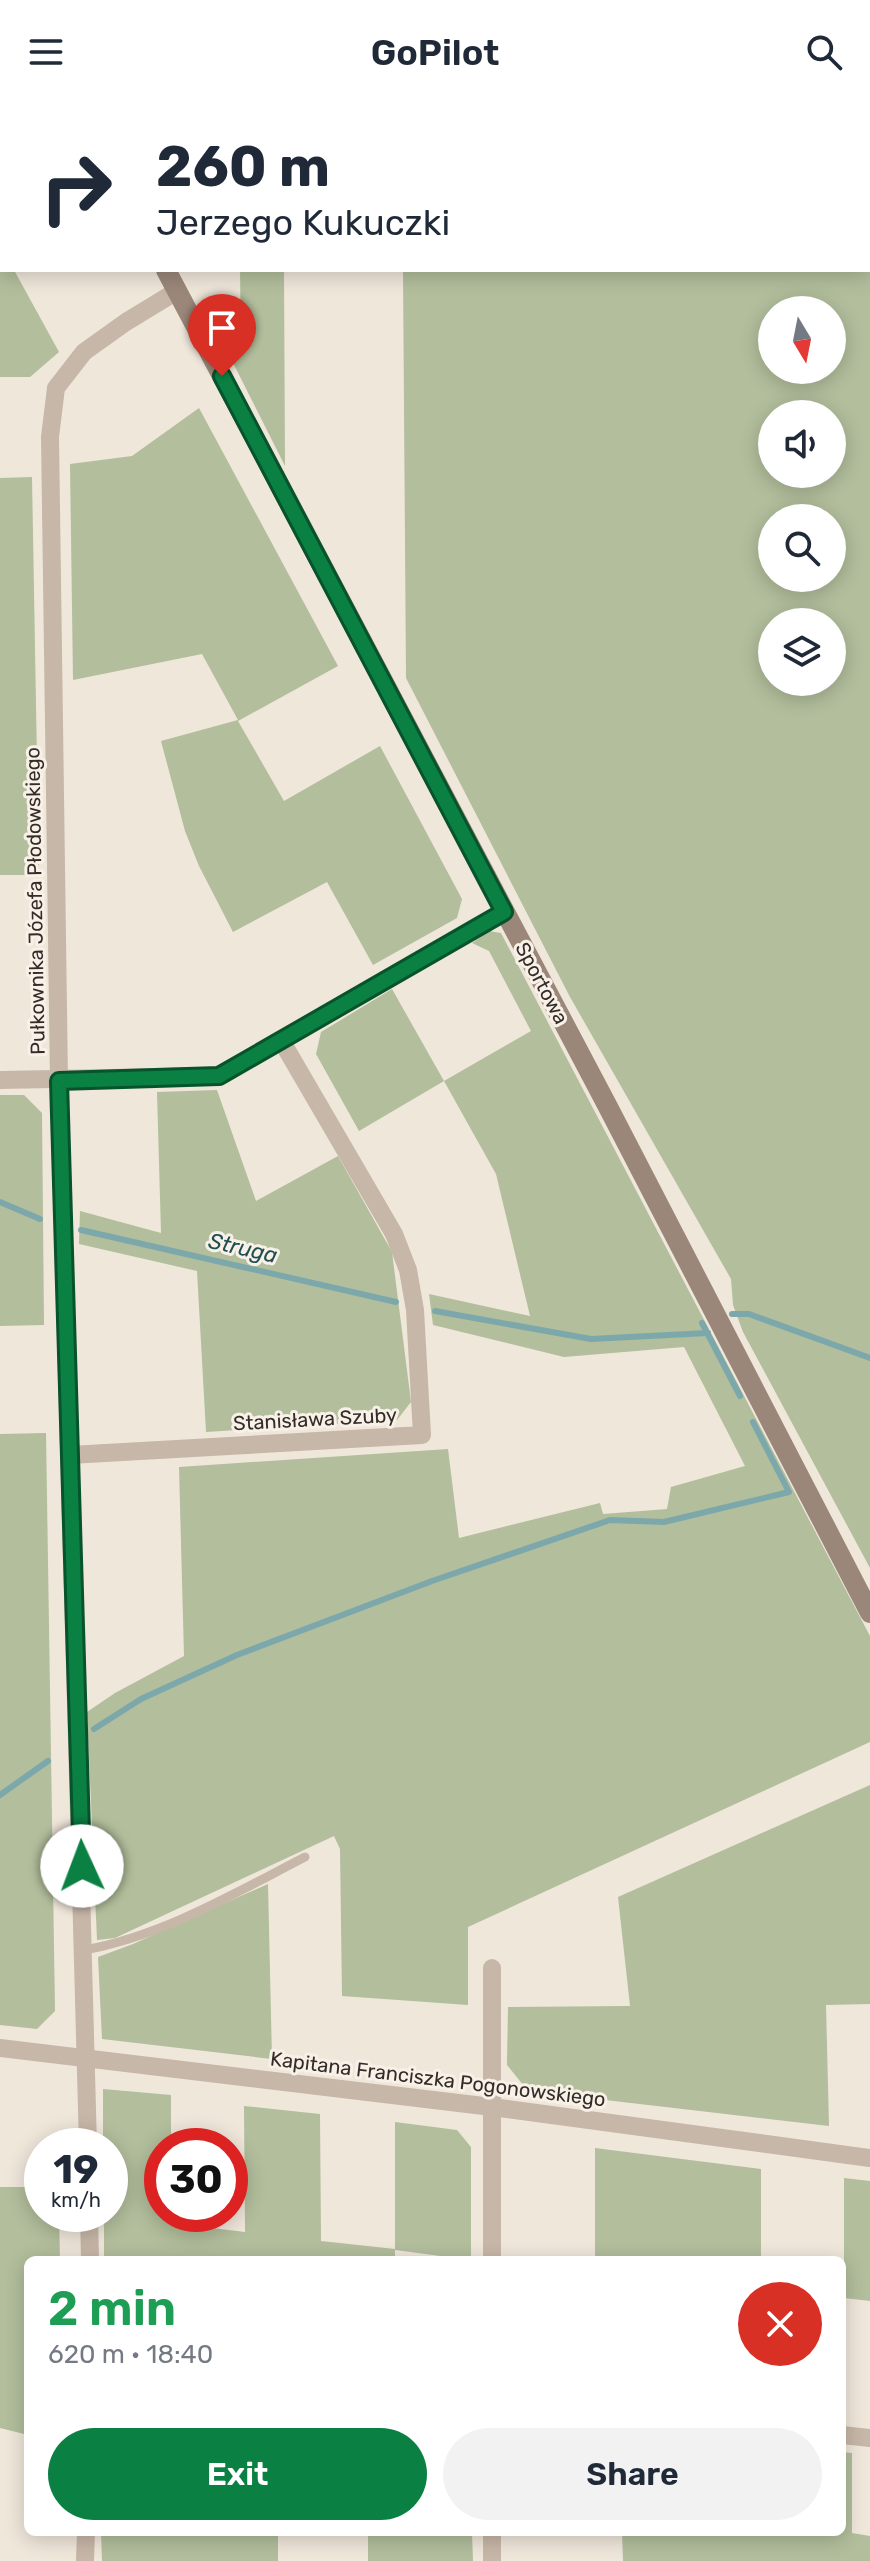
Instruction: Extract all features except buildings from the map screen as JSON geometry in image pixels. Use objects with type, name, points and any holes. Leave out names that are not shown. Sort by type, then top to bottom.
[{"type":"street","name":"Sportowa","points":[[167,272],[607,1105],[870,1613]]},
{"type":"street","name":"Pułkownika Józefa Płodowskiego","points":[[88,2128],[59,1081],[50,437],[56,388],[84,352],[177,291]]},
{"type":"street","points":[[0,1080],[219,1076],[504,912]]},
{"type":"street","name":"Stanisława Szuby","points":[[70,1455],[422,1435],[415,1310],[408,1270],[394,1234],[281,1040]]},
{"type":"street","points":[[492,1968],[492,2256]]},
{"type":"street","name":"Kapitana Franciszka Pogonowskiego","points":[[0,2048],[492,2107],[870,2158]]},
{"type":"street","points":[[89,2232],[90,2256]]},
{"type":"street","points":[[846,2435],[870,2438]]},
{"type":"street","points":[[85,2561],[86,2536]]},
{"type":"street","points":[[492,2536],[492,2561]]},
{"type":"lane","points":[[84,1950],[116,1944],[211,1905],[305,1857]]},
{"type":"green space","points":[[0,272],[15,272],[59,352],[30,377],[0,377]]},
{"type":"green space","points":[[240,272],[284,272],[285,466],[230,357],[241,346]]},
{"type":"green space","points":[[403,272],[870,272],[870,1568],[743,1332],[733,1305],[731,1279],[570,997],[406,678]]},
{"type":"green space","points":[[199,408],[338,666],[238,721],[284,801],[380,746],[462,899],[457,918],[373,965],[327,882],[233,932],[185,831],[161,741],[238,720],[202,654],[73,680],[70,464],[132,456]]},
{"type":"green space","points":[[32,477],[39,875],[0,875],[0,478]]},
{"type":"green space","points":[[489,931],[501,933],[870,1636],[870,1742],[468,1927],[468,2005],[342,1996],[340,1849],[334,1836],[115,1938],[97,1940],[87,1712],[115,1693],[184,1656],[179,1467],[448,1449],[459,1538],[600,1503],[603,1514],[667,1509],[671,1487],[745,1466],[684,1347],[564,1357],[433,1325],[429,1294],[530,1316],[496,1174],[444,1081],[531,1031],[489,951],[472,943]]},
{"type":"green space","points":[[392,989],[444,1081],[359,1131],[316,1054],[321,1032]]},
{"type":"green space","points":[[217,1090],[256,1201],[338,1156],[392,1252],[411,1402],[397,1420],[206,1432],[197,1271],[79,1244],[80,1211],[161,1233],[157,1092]]},
{"type":"green space","points":[[0,1095],[24,1095],[42,1113],[44,1325],[0,1326]]},
{"type":"green space","points":[[46,1433],[55,2011],[37,2029],[0,2025],[0,1434]]},
{"type":"green space","points":[[870,1785],[870,2004],[826,2005],[829,2126],[528,2091],[507,2065],[508,2007],[630,2006],[618,1897]]},
{"type":"green space","points":[[268,1884],[272,2059],[102,2039],[98,1957]]},
{"type":"green space","points":[[103,2089],[171,2095],[171,2128],[144,2128],[144,2232],[248,2232],[248,2128],[244,2128],[244,2106],[320,2114],[321,2241],[395,2249],[395,2122],[457,2130],[471,2147],[471,2256],[395,2250],[395,2256],[104,2256],[104,2232],[128,2232],[128,2128],[103,2128]]},
{"type":"green space","points":[[595,2148],[761,2169],[761,2256],[595,2256]]},
{"type":"green space","points":[[844,2178],[870,2181],[870,2301],[846,2298]]},
{"type":"green space","points":[[0,2187],[24,2187],[24,2232],[59,2232],[60,2256],[24,2256],[24,2434],[0,2428]]},
{"type":"green space","points":[[846,2452],[852,2453],[852,2533],[870,2536],[870,2561],[623,2561],[622,2536],[846,2536]]},
{"type":"green space","points":[[101,2536],[278,2536],[278,2561],[102,2561]]},
{"type":"green space","points":[[368,2536],[472,2536],[473,2561],[368,2561]]},
{"type":"waterway","name":"Struga","points":[[0,1202],[40,1219]]},
{"type":"waterway","name":"Struga","points":[[81,1230],[396,1302]]},
{"type":"waterway","name":"Struga","points":[[435,1311],[591,1339],[708,1333]]},
{"type":"waterway","name":"Struga","points":[[732,1314],[749,1314],[870,1358]]},
{"type":"waterway","points":[[702,1323],[740,1396]]},
{"type":"waterway","points":[[94,1729],[141,1699],[237,1655],[432,1581],[610,1520],[664,1522],[789,1492],[753,1422]]},
{"type":"waterway","points":[[0,1795],[48,1761]]},
{"type":"route","points":[[82,1866],[59,1081],[219,1076],[504,912],[222,376]]}]
